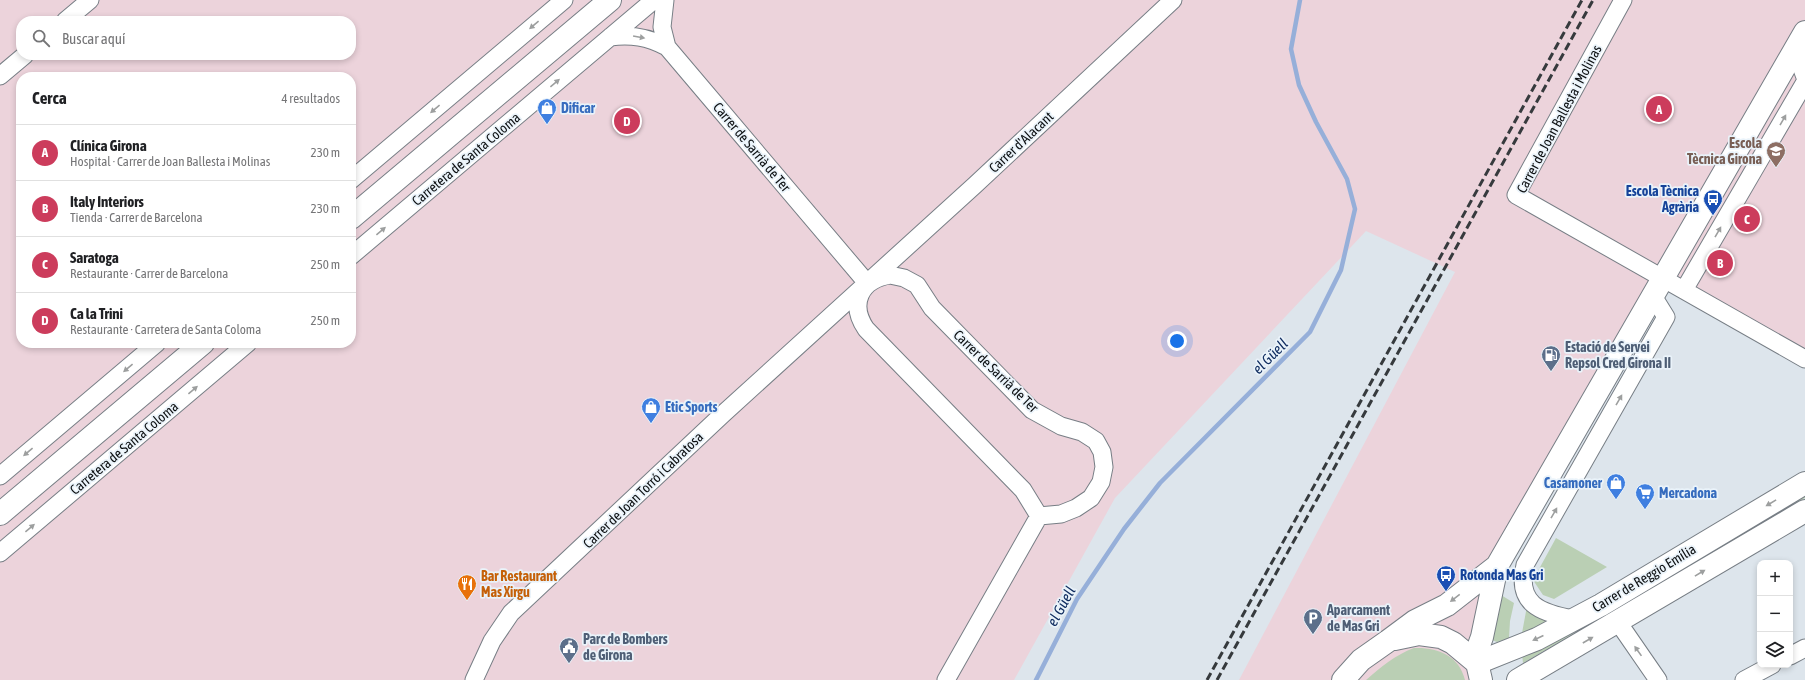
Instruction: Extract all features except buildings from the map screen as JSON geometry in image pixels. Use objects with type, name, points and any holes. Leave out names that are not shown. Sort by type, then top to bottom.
[{"type":"street","points":[[71,16],[90,0]]},
{"type":"street","points":[[356,176],[564,0]]},
{"type":"street","name":"Carretera de Santa Coloma","points":[[356,214],[610,0]]},
{"type":"street","name":"Carretera de Santa Coloma","points":[[356,252],[654,0]]},
{"type":"street","name":"Carrer de Sarrià de Ter","points":[[665,0],[662,27],[667,47]]},
{"type":"street","name":"Carrer d'Alacant","points":[[867,283],[1174,0]]},
{"type":"street","name":"Carrer de Joan Ballesta i Molinas","points":[[1623,0],[1516,196],[1658,288]]},
{"type":"street","name":"Carrer de Sarrià de Ter","points":[[610,37],[634,36],[657,42],[667,47],[867,283],[880,277],[890,276],[904,278],[917,285],[932,308],[1032,410],[1061,426],[1082,432],[1096,442],[1102,452],[1104,467],[1101,482],[1091,498],[1076,508],[1061,514],[1039,516]]},
{"type":"street","points":[[1481,665],[1482,637],[1499,563],[1800,41]]},
{"type":"street","points":[[1800,41],[1805,77]]},
{"type":"street","points":[[0,76],[19,60]]},
{"type":"street","points":[[1684,290],[1805,82]]},
{"type":"street","points":[[867,283],[860,295],[858,307],[860,320],[866,329],[1023,490],[1039,516],[946,680]]},
{"type":"street","name":"Carrer de Joan Torró i Cabratosa","points":[[474,680],[492,641],[511,613],[557,572],[729,409],[867,283]]},
{"type":"street","points":[[1658,288],[1684,290],[1805,359]]},
{"type":"street","points":[[1574,619],[1548,614],[1533,605],[1528,598],[1523,583],[1525,565],[1666,317],[1658,288]]},
{"type":"street","points":[[0,488],[2,474],[151,348]]},
{"type":"street","name":"Carretera de Santa Coloma","points":[[0,514],[197,348]]},
{"type":"street","name":"Carretera de Santa Coloma","points":[[0,553],[242,348]]},
{"type":"street","name":"Carrer de Reggio Emília","points":[[1481,665],[1537,639],[1574,619],[1805,483]]},
{"type":"street","name":"Carrer de Reggio Emília","points":[[1518,680],[1805,511]]},
{"type":"street","points":[[1343,680],[1361,660],[1415,621],[1447,605],[1499,563],[1535,547]]},
{"type":"street","points":[[1618,622],[1658,680]]},
{"type":"street","points":[[1388,641],[1419,634],[1430,635],[1454,643],[1481,665]]},
{"type":"street","points":[[1793,654],[1805,648]]},
{"type":"street","points":[[1744,680],[1766,668]]},
{"type":"shaded area","points":[[0,0],[1805,0],[1805,362],[1660,280],[1494,571],[1489,680],[1239,680],[1455,272],[1366,231],[1115,498],[1014,680],[0,680]]},
{"type":"green space","points":[[1805,494],[1805,498],[1523,663],[1522,654]]},
{"type":"green space","points":[[1556,538],[1607,567],[1554,599],[1543,595],[1533,580]]},
{"type":"green space","points":[[1501,595],[1514,603],[1510,621],[1509,638],[1497,642],[1492,640]]},
{"type":"green space","points":[[1527,606],[1548,621],[1522,633]]},
{"type":"green space","points":[[1414,648],[1431,649],[1446,654],[1458,664],[1465,680],[1366,680],[1394,658]]},
{"type":"waterway","name":"el Güell","points":[[1036,680],[1077,599],[1124,529],[1160,483],[1310,332],[1341,270],[1355,209],[1347,179],[1316,122],[1299,85],[1291,49],[1300,0]]},
{"type":"railway","points":[[1207,680],[1582,0]]},
{"type":"railway","points":[[1217,680],[1593,0]]},
{"type":"place","name":"Clínica Girona","points":[[1659,109]]},
{"type":"place","name":"Ca la Trini","points":[[627,121]]},
{"type":"place","name":"Dificar","points":[[547,125]]},
{"type":"place","name":"Escola Tècnica Girona","points":[[1776,168]]},
{"type":"place","name":"Escola Tècnica Agrària","points":[[1713,216]]},
{"type":"place","name":"Saratoga","points":[[1747,219]]},
{"type":"place","name":"Italy Interiors","points":[[1720,263]]},
{"type":"place","name":"Estació de Servei Repsol Cred Girona II","points":[[1551,372]]},
{"type":"place","name":"Etic Sports","points":[[651,424]]},
{"type":"place","name":"Casamoner","points":[[1616,500]]},
{"type":"place","name":"Mercadona","points":[[1645,510]]},
{"type":"place","name":"Rotonda Mas Gri","points":[[1446,592]]},
{"type":"place","name":"Bar Restaurant Mas Xirgu","points":[[467,601]]},
{"type":"place","name":"Aparcament de Mas Gri","points":[[1313,635]]},
{"type":"place","name":"Parc de Bombers de Girona","points":[[569,664]]}]
